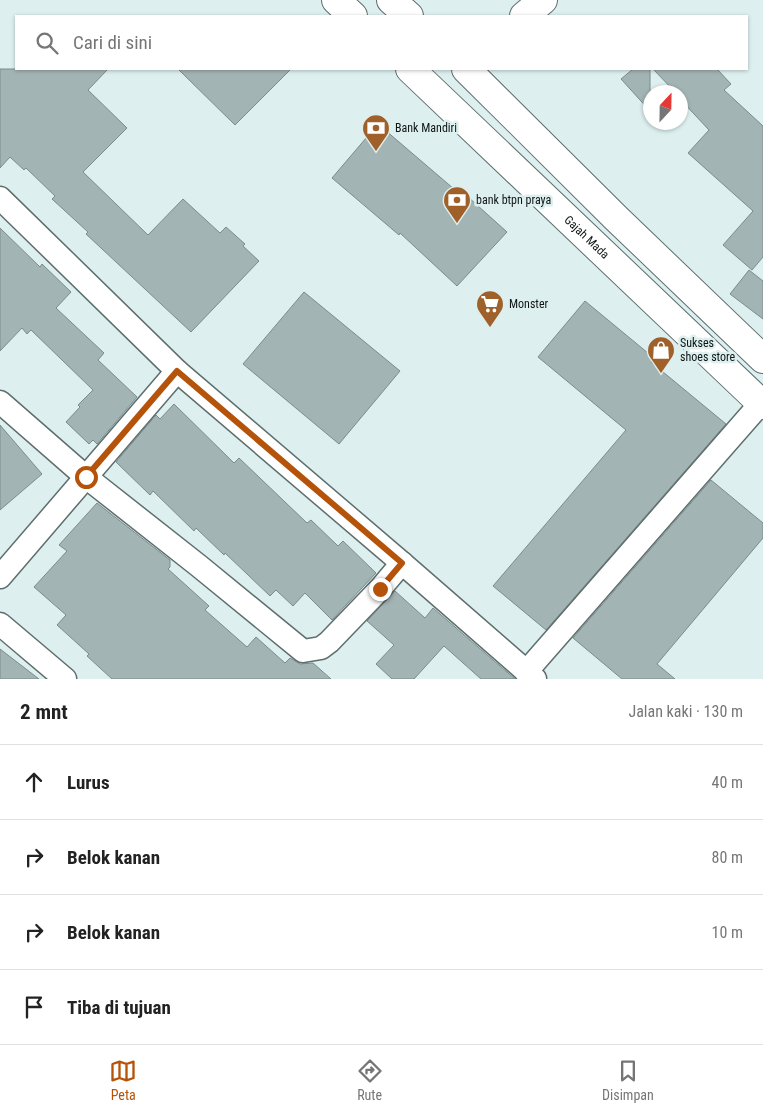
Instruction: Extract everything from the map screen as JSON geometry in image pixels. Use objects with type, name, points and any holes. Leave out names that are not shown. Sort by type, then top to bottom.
[{"type":"main road","points":[[336,0],[352,15]]},
{"type":"main road","points":[[391,0],[408,15]]},
{"type":"main road","points":[[525,15],[543,0]]},
{"type":"main road","name":"Gajah Mada","points":[[411,70],[762,404]]},
{"type":"main road","points":[[467,70],[616,218],[763,359]]},
{"type":"street","points":[[0,198],[177,371],[530,675],[762,404]]},
{"type":"street","points":[[0,578],[177,371]]},
{"type":"street","points":[[0,402],[86,477],[304,651],[321,648],[329,642],[402,563]]},
{"type":"street","points":[[0,624],[65,679]]},
{"type":"building","points":[[0,69],[107,70],[88,90],[127,128],[83,172],[148,235],[183,199],[220,233],[226,227],[245,244],[243,246],[259,261],[191,332],[86,234],[88,232],[52,199],[55,196],[26,168],[24,170],[10,157],[0,168]]},
{"type":"building","points":[[179,70],[290,70],[235,125]]},
{"type":"building","points":[[632,70],[650,70],[650,85],[643,85],[643,103],[621,79]]},
{"type":"building","points":[[654,70],[718,70],[731,84],[724,90],[763,126],[763,257],[752,270],[723,245],[753,211],[688,153],[709,130],[688,108],[688,85],[668,85]]},
{"type":"building","points":[[378,124],[454,189],[457,187],[507,232],[457,286],[400,233],[399,235],[332,178]]},
{"type":"building","points":[[0,228],[40,267],[42,264],[71,292],[56,308],[104,353],[98,360],[137,397],[97,444],[93,440],[89,444],[66,422],[80,407],[78,405],[93,390],[31,330],[27,334],[22,328],[0,351]]},
{"type":"building","points":[[749,270],[763,281],[763,319],[730,294]]},
{"type":"building","points":[[304,292],[400,371],[339,444],[243,364]]},
{"type":"building","points":[[585,301],[654,358],[651,362],[726,424],[546,630],[493,586],[626,430],[538,357]]},
{"type":"building","points":[[174,404],[234,463],[239,458],[307,523],[311,520],[338,546],[343,541],[376,573],[332,620],[305,593],[293,606],[276,590],[270,596],[225,553],[224,555],[196,528],[194,531],[153,491],[150,495],[116,462],[156,415],[160,419]]},
{"type":"building","points":[[0,425],[42,474],[0,510]]},
{"type":"building","points":[[711,480],[763,523],[763,538],[657,664],[675,679],[622,679],[573,638]]},
{"type":"building","points":[[97,503],[170,560],[170,567],[168,569],[209,606],[205,610],[247,647],[256,637],[285,663],[290,658],[300,664],[313,663],[331,679],[112,679],[87,656],[89,654],[57,625],[66,615],[34,587],[67,551],[59,545]]},
{"type":"building","points":[[395,591],[425,618],[433,608],[515,679],[481,679],[444,646],[414,679],[392,679],[376,664],[394,645],[367,621]]},
{"type":"building","points":[[0,649],[39,679],[0,679]]},
{"type":"place","name":"Bank Mandiri","points":[[376,152]]},
{"type":"place","name":"bank btpn praya","points":[[457,224]]},
{"type":"place","name":"Monster","points":[[490,328]]},
{"type":"place","name":"Sukses shoes store","points":[[661,374]]},
{"type":"route","points":[[86,477],[177,371],[402,563],[380,589]]}]
